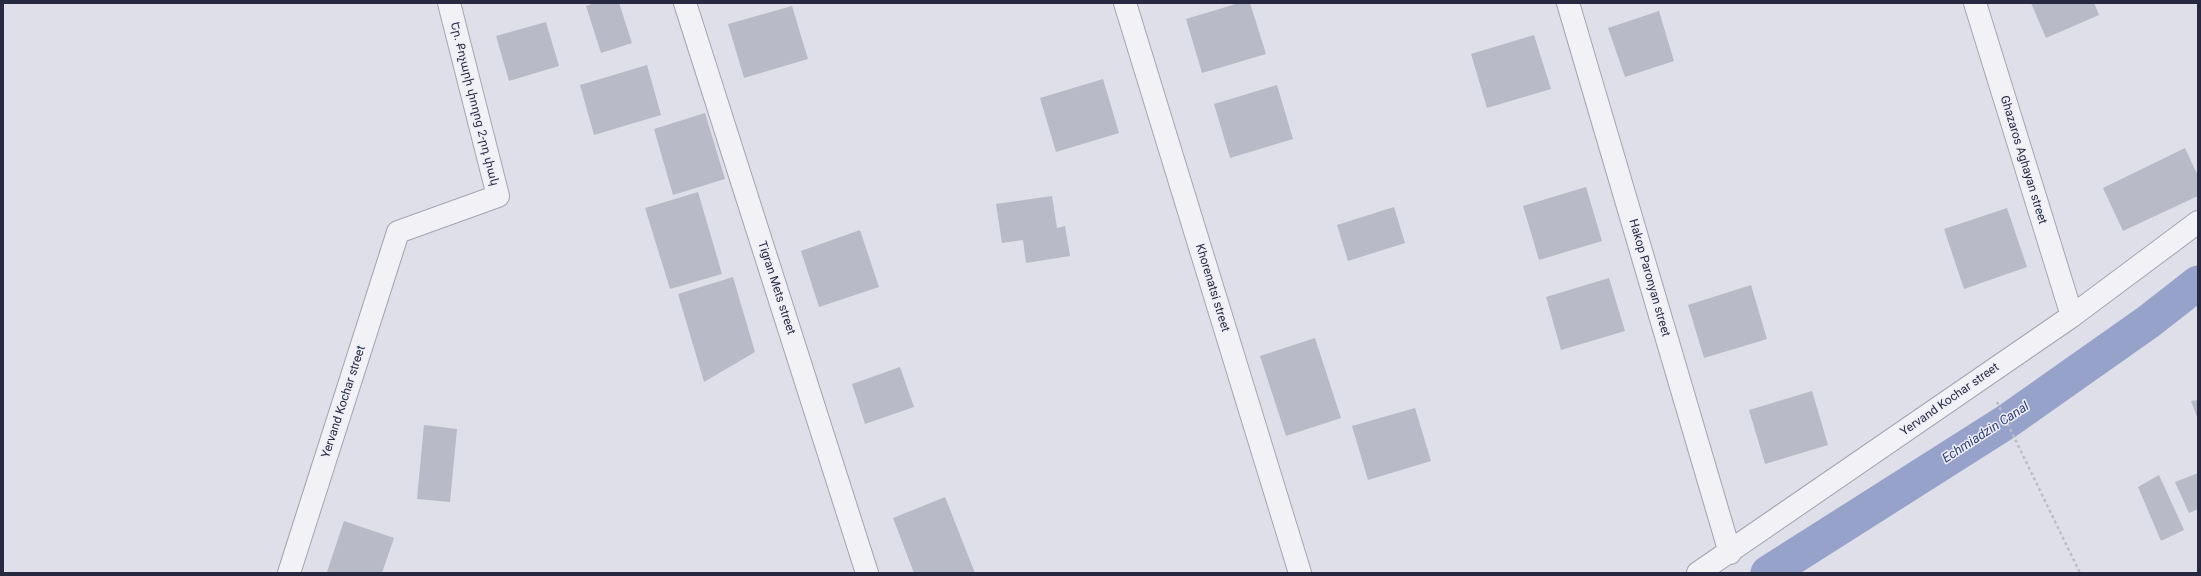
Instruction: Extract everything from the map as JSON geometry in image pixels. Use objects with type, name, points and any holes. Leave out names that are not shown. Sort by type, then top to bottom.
[{"type":"street","name":"Եր. Քոչարի փողոց 2-րդ փակ","points":[[398,232],[498,196],[449,3]]},
{"type":"street","name":"Tigran Mets street","points":[[685,3],[867,573]]},
{"type":"street","name":"Khorenatsi street","points":[[1125,3],[1300,573]]},
{"type":"street","name":"Hakop Paronyan street","points":[[1568,3],[1730,553]]},
{"type":"street","name":"Ghazaros Aghayan street","points":[[1975,3],[2072,316]]},
{"type":"street","name":"Yervand Kochar street","points":[[1698,573],[1730,553],[2072,316],[2198,222]]},
{"type":"street","name":"Yervand Kochar street","points":[[290,573],[398,232]]},
{"type":"path","points":[[1998,404],[2080,573]]},
{"type":"building","points":[[595,3],[619,3],[632,43],[601,53],[586,6]]},
{"type":"building","points":[[1239,3],[1250,3],[1266,54],[1202,73],[1186,19]]},
{"type":"building","points":[[2031,3],[2094,3],[2099,15],[2046,38]]},
{"type":"building","points":[[792,6],[808,59],[744,78],[728,24]]},
{"type":"building","points":[[1659,11],[1674,61],[1625,77],[1608,28]]},
{"type":"building","points":[[546,22],[559,66],[509,81],[496,36]]},
{"type":"building","points":[[1534,35],[1551,89],[1487,108],[1471,54]]},
{"type":"building","points":[[647,65],[661,115],[594,135],[580,85]]},
{"type":"building","points":[[1103,79],[1119,133],[1056,152],[1040,98]]},
{"type":"building","points":[[1277,85],[1293,139],[1230,158],[1214,104]]},
{"type":"building","points":[[705,113],[725,179],[673,195],[654,129]]},
{"type":"building","points":[[2185,148],[2198,176],[2198,196],[2123,231],[2103,188]]},
{"type":"building","points":[[1586,187],[1602,241],[1539,260],[1523,206]]},
{"type":"building","points":[[698,192],[722,274],[670,289],[645,208]]},
{"type":"building","points":[[1052,196],[1057,228],[1065,226],[1070,256],[1026,263],[1023,240],[1002,243],[996,204]]},
{"type":"building","points":[[1394,207],[1405,243],[1348,261],[1337,225]]},
{"type":"building","points":[[2007,208],[2027,267],[1964,289],[1944,229]]},
{"type":"building","points":[[860,230],[879,287],[819,307],[801,251]]},
{"type":"building","points":[[733,277],[755,352],[704,382],[678,294]]},
{"type":"building","points":[[1609,278],[1625,331],[1561,350],[1546,297]]},
{"type":"building","points":[[1751,285],[1767,339],[1704,358],[1688,305]]},
{"type":"building","points":[[1315,338],[1341,418],[1286,436],[1260,356]]},
{"type":"building","points":[[900,367],[914,407],[865,424],[852,384]]},
{"type":"building","points":[[1812,391],[1828,445],[1765,464],[1749,410]]},
{"type":"building","points":[[2198,400],[2198,420],[2191,401]]},
{"type":"building","points":[[1415,408],[1431,461],[1368,480],[1352,426]]},
{"type":"building","points":[[424,425],[457,429],[450,502],[417,499]]},
{"type":"building","points":[[2198,473],[2198,509],[2189,513],[2175,482]]},
{"type":"building","points":[[2159,475],[2184,530],[2161,541],[2138,487]]},
{"type":"building","points":[[945,497],[975,573],[914,573],[893,518]]},
{"type":"building","points":[[344,521],[394,538],[382,573],[327,572]]},
{"type":"waterway","name":"Echmiadzin Canal","points":[[1768,573],[2006,422],[2148,322],[2198,283]]}]
